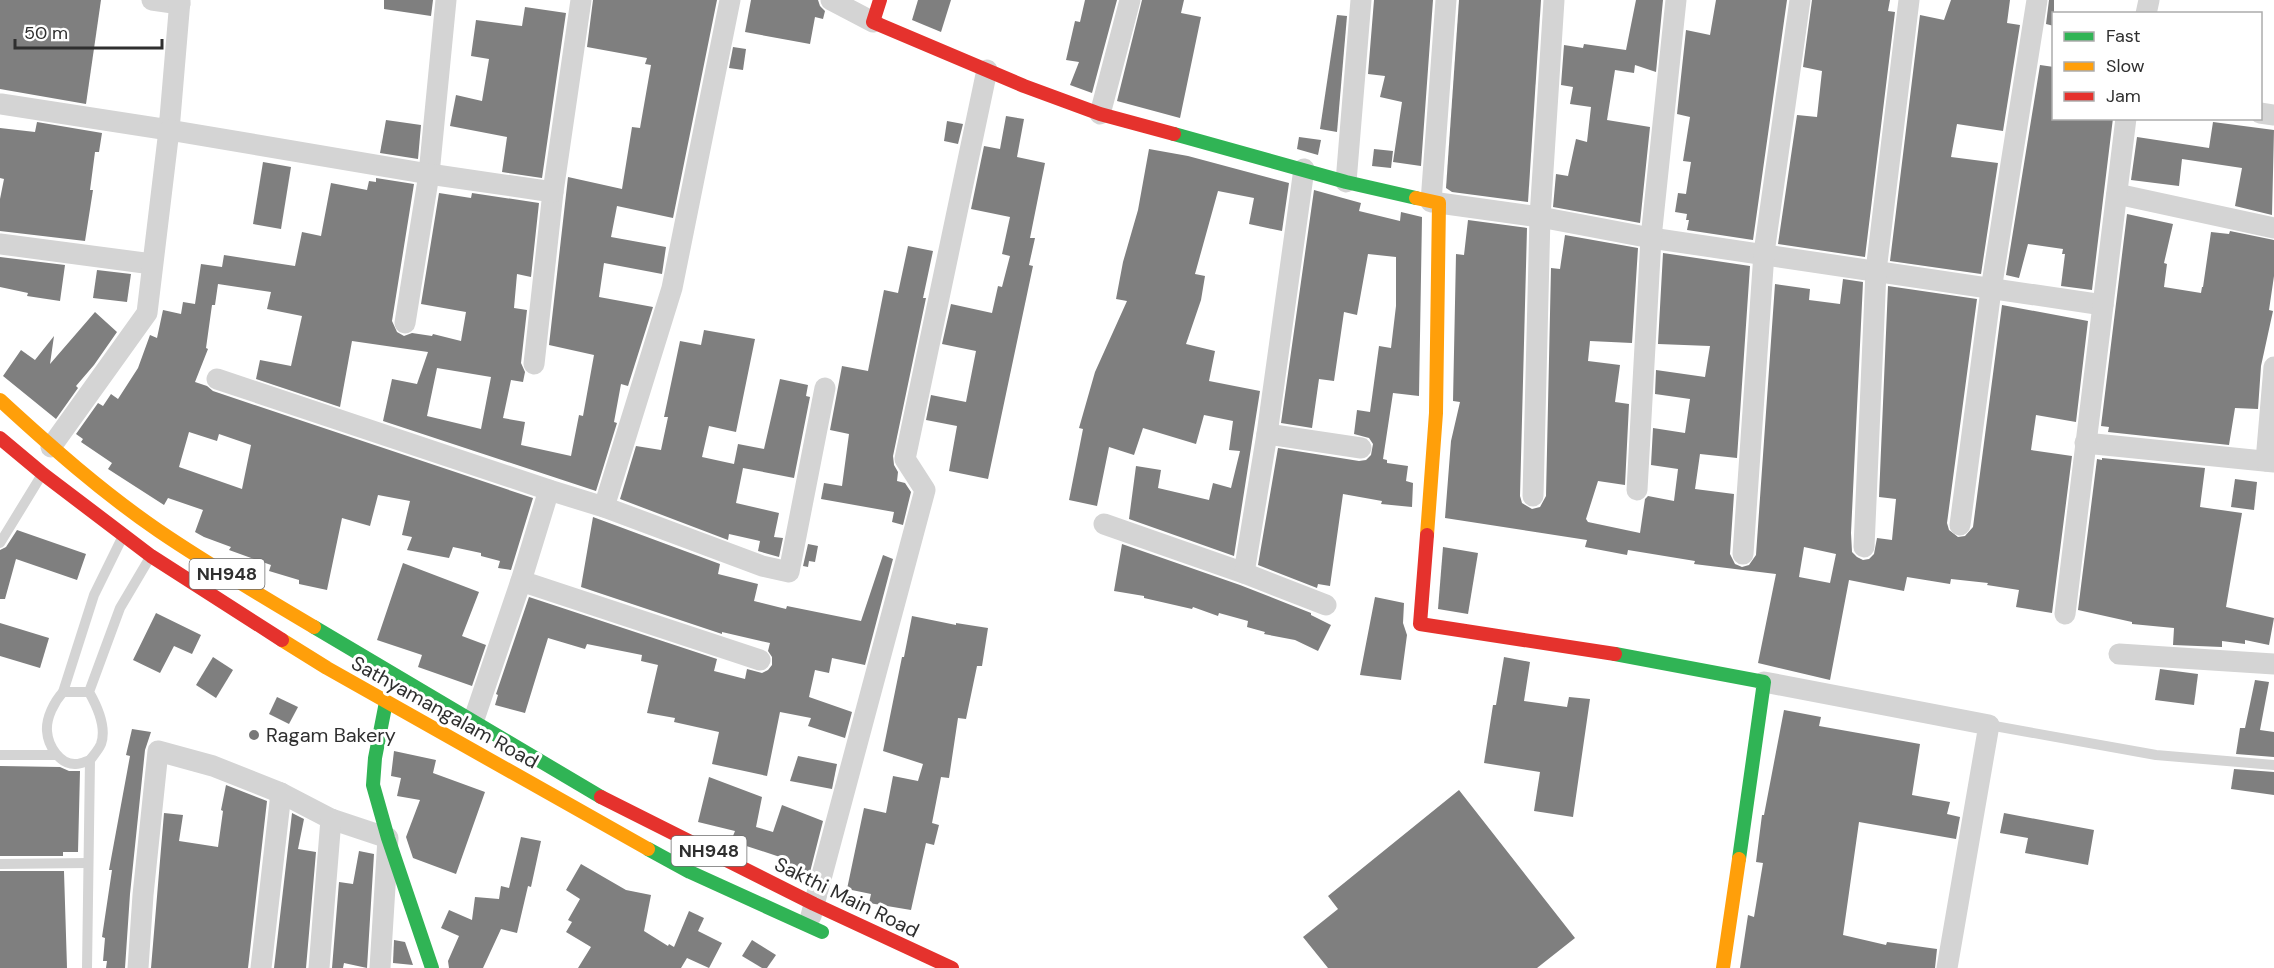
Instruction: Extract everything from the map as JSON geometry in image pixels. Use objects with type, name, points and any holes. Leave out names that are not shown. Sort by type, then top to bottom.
[{"type":"main road","points":[[880,0],[873,22],[1024,86],[1100,114],[1346,182],[1435,202],[1437,413],[1420,624],[1660,661],[1764,682],[1723,968]]},
{"type":"main road","name":"NH948","points":[[0,400],[51,447],[159,531],[248,588],[473,722]]},
{"type":"main road","name":"Sathyamangalam Road","points":[[0,438],[43,474],[152,556],[235,611],[386,702],[690,872],[840,940]]},
{"type":"main road","points":[[386,702],[375,758],[373,785],[388,838],[432,968]]},
{"type":"main road","name":"Sakthi Main Road","points":[[473,722],[582,787],[814,904],[952,968]]},
{"type":"street","points":[[51,447],[147,313],[169,129],[180,2],[152,0]]},
{"type":"street","points":[[405,323],[429,174],[446,0]]},
{"type":"street","points":[[534,364],[554,192],[581,0]]},
{"type":"street","points":[[604,507],[672,288],[730,0]]},
{"type":"street","points":[[831,0],[873,22]]},
{"type":"street","points":[[1100,114],[1130,0]]},
{"type":"street","points":[[1346,182],[1361,0]]},
{"type":"street","points":[[1446,0],[1435,202],[1651,238],[2103,305]]},
{"type":"street","points":[[1533,496],[1540,218],[1554,0]]},
{"type":"street","points":[[1637,490],[1651,238],[1676,0]]},
{"type":"street","points":[[1743,554],[1764,253],[1800,0]]},
{"type":"street","points":[[1864,547],[1876,271],[1909,0]]},
{"type":"street","points":[[1960,525],[1991,290],[2037,0]]},
{"type":"street","points":[[808,926],[925,490],[905,459],[987,70]]},
{"type":"street","points":[[1,104],[169,129],[429,174],[554,192]]},
{"type":"street","points":[[2065,614],[2126,120]]},
{"type":"street","points":[[1244,573],[1267,434],[1304,169]]},
{"type":"street","points":[[2117,194],[2274,228]]},
{"type":"street","points":[[0,244],[152,264]]},
{"type":"street","points":[[2085,444],[2270,461],[2274,367]]},
{"type":"street","points":[[217,379],[604,507],[762,566],[789,572],[825,388]]},
{"type":"street","points":[[1267,434],[1362,448]]},
{"type":"street","points":[[473,722],[521,581],[549,489]]},
{"type":"street","points":[[1104,524],[1244,573],[1326,605]]},
{"type":"street","points":[[521,581],[760,660]]},
{"type":"street","points":[[2119,654],[2274,664]]},
{"type":"street","points":[[1764,682],[1989,725],[1947,968]]},
{"type":"street","points":[[138,968],[142,895],[158,751],[213,766],[281,793],[331,819],[388,838],[380,968]]},
{"type":"street","points":[[261,968],[281,793]]},
{"type":"street","points":[[319,968],[331,819]]},
{"type":"lane","points":[[0,543],[43,474]]},
{"type":"lane","points":[[90,760],[76,765],[63,761],[56,755],[47,731],[51,711],[63,692],[94,595],[124,535]]},
{"type":"lane","points":[[87,968],[90,760],[101,744],[103,735],[96,705],[89,692],[120,608],[152,556]]},
{"type":"lane","points":[[63,692],[89,692]]},
{"type":"lane","points":[[1989,725],[2156,755],[2274,765]]},
{"type":"lane","points":[[0,755],[56,755]]},
{"type":"lane","points":[[0,864],[88,863]]},
{"type":"building","points":[[0,0],[101,0],[86,104],[0,89]]},
{"type":"building","points":[[384,0],[433,0],[431,16],[384,9]]},
{"type":"building","points":[[593,0],[717,0],[673,218],[617,206],[611,237],[666,247],[662,274],[604,263],[599,297],[653,307],[628,386],[621,384],[614,422],[617,423],[596,491],[383,421],[392,379],[417,384],[428,352],[352,341],[340,407],[256,379],[260,360],[291,366],[302,316],[267,309],[271,292],[218,284],[215,305],[212,305],[206,348],[208,349],[195,382],[213,391],[533,498],[511,570],[498,568],[500,561],[481,556],[481,553],[453,547],[449,558],[407,550],[412,537],[402,535],[410,501],[378,495],[370,526],[342,518],[327,590],[299,584],[299,580],[269,571],[271,565],[229,550],[231,547],[195,532],[203,510],[168,498],[164,505],[108,469],[112,463],[81,442],[83,439],[76,434],[98,403],[103,406],[111,394],[118,399],[138,368],[150,335],[157,338],[163,310],[181,314],[183,302],[195,304],[201,264],[222,267],[224,255],[295,266],[302,232],[321,236],[331,183],[367,190],[369,181],[376,182],[376,178],[414,184],[392,321],[397,332],[404,336],[412,333],[432,336],[433,334],[461,341],[466,312],[421,304],[439,193],[471,198],[472,193],[539,203],[531,277],[517,274],[514,308],[527,310],[521,363],[525,372],[523,382],[511,380],[503,418],[525,422],[521,445],[571,456],[579,415],[583,416],[594,355],[549,345],[568,177],[622,189],[632,127],[640,128],[651,65],[645,64],[647,58],[587,47]],"holes":[[[437,368],[491,377],[481,429],[427,416]],[[189,432],[217,441],[219,434],[251,445],[242,489],[179,467]]]},
{"type":"building","points":[[751,0],[818,0],[825,11],[823,19],[815,17],[810,44],[745,32]]},
{"type":"building","points":[[918,0],[951,0],[941,32],[912,20]]},
{"type":"building","points":[[1085,0],[1117,0],[1092,93],[1070,85],[1079,62],[1066,60],[1075,21],[1080,22]]},
{"type":"building","points":[[1142,0],[1184,0],[1181,13],[1201,17],[1180,118],[1117,101]]},
{"type":"building","points":[[1374,0],[1433,0],[1421,166],[1393,162],[1402,102],[1380,97],[1385,76],[1368,74]]},
{"type":"building","points":[[1459,0],[1541,0],[1528,202],[1452,192],[1446,188]]},
{"type":"building","points":[[1636,0],[1663,0],[1656,72],[1635,65],[1634,73],[1615,70],[1607,120],[1650,127],[1640,223],[1553,207],[1556,174],[1568,176],[1576,139],[1587,142],[1591,107],[1570,104],[1573,87],[1561,85],[1564,45],[1583,48],[1584,44],[1626,50]]},
{"type":"building","points":[[1716,0],[1787,0],[1753,240],[1687,230],[1689,220],[1686,220],[1687,214],[1675,212],[1678,193],[1686,194],[1691,162],[1683,161],[1690,117],[1677,114],[1686,30],[1710,35]]},
{"type":"building","points":[[1812,0],[1890,0],[1888,11],[1895,12],[1865,257],[1778,244],[1797,115],[1817,117],[1822,71],[1803,67]]},
{"type":"building","points":[[1951,0],[2010,0],[2007,23],[2020,25],[2003,131],[1957,124],[1951,157],[1998,163],[1981,274],[1890,261],[1920,15],[1944,20]]},
{"type":"building","points":[[2049,0],[2054,0],[2052,26],[2046,24]]},
{"type":"building","points":[[525,7],[566,13],[542,178],[502,172],[507,137],[450,126],[456,95],[482,101],[489,59],[471,56],[476,20],[522,26]]},
{"type":"building","points":[[1337,15],[1347,16],[1337,132],[1320,129]]},
{"type":"building","points":[[733,47],[746,49],[743,70],[729,68]]},
{"type":"building","points":[[2040,65],[2052,67],[2052,120],[2113,120],[2092,290],[2061,286],[2065,254],[2062,254],[2063,249],[2028,244],[2019,278],[2006,275]]},
{"type":"building","points":[[1006,116],[1024,119],[1017,157],[1045,163],[1030,238],[1035,238],[1029,265],[1033,266],[988,479],[949,471],[957,426],[926,420],[931,395],[966,402],[976,351],[942,344],[951,304],[992,313],[998,286],[1002,287],[1010,256],[1002,254],[1010,217],[971,209],[984,146],[1000,149]]},
{"type":"building","points":[[386,120],[421,125],[418,159],[380,153]]},
{"type":"building","points":[[947,121],[963,124],[958,144],[944,141]]},
{"type":"building","points":[[37,122],[102,133],[99,152],[95,152],[90,190],[93,190],[85,241],[0,231],[0,199],[4,179],[0,178],[0,128],[35,132]]},
{"type":"building","points":[[2213,122],[2274,130],[2272,215],[2235,206],[2242,168],[2182,159],[2179,186],[2131,180],[2137,137],[2209,148]]},
{"type":"building","points":[[1299,137],[1321,140],[1318,155],[1297,149]]},
{"type":"building","points":[[1149,149],[1188,156],[1289,183],[1282,231],[1249,224],[1254,198],[1218,191],[1195,274],[1205,276],[1201,300],[1186,344],[1215,351],[1209,381],[1260,391],[1234,556],[1129,519],[1136,466],[1161,470],[1158,488],[1209,500],[1213,483],[1231,488],[1240,451],[1229,450],[1233,421],[1204,415],[1196,444],[1143,428],[1134,455],[1109,447],[1097,506],[1069,500],[1083,429],[1079,428],[1095,372],[1127,301],[1116,299],[1123,262],[1138,210]]},
{"type":"building","points":[[1374,149],[1393,151],[1391,168],[1372,166]]},
{"type":"building","points":[[263,162],[291,167],[281,229],[253,224]]},
{"type":"building","points":[[1314,190],[1361,203],[1359,211],[1400,221],[1401,212],[1422,217],[1419,396],[1393,393],[1383,459],[1387,460],[1387,463],[1408,466],[1406,481],[1413,483],[1412,507],[1381,504],[1382,501],[1343,494],[1330,586],[1318,584],[1317,588],[1258,565],[1278,448],[1359,461],[1366,460],[1371,455],[1373,444],[1369,438],[1354,434],[1357,410],[1370,412],[1379,346],[1391,348],[1396,306],[1396,257],[1368,254],[1357,315],[1344,312],[1334,381],[1319,379],[1312,428],[1281,423]]},
{"type":"building","points":[[2127,214],[2173,224],[2164,263],[2167,264],[2164,287],[2201,293],[2211,232],[2229,234],[2230,231],[2274,240],[2274,276],[2269,310],[2273,311],[2261,366],[2258,409],[2235,408],[2229,445],[2108,432],[2109,427],[2101,426]]},
{"type":"building","points":[[1468,220],[1527,228],[1520,496],[1522,503],[1532,509],[1540,507],[1546,496],[1551,268],[1560,269],[1565,235],[1638,248],[1632,343],[1590,341],[1588,361],[1620,365],[1615,402],[1629,404],[1625,485],[1598,481],[1586,519],[1588,522],[1640,533],[1645,499],[1648,496],[1674,501],[1678,469],[1651,465],[1653,428],[1685,433],[1690,399],[1655,394],[1656,370],[1705,377],[1710,346],[1658,344],[1663,253],[1750,266],[1737,458],[1700,454],[1695,489],[1734,494],[1730,554],[1735,564],[1742,567],[1749,565],[1756,555],[1775,284],[1810,289],[1809,300],[1840,304],[1843,279],[1863,282],[1851,533],[1852,552],[1863,560],[1869,559],[1874,554],[1877,538],[1892,540],[1896,499],[1879,497],[1888,286],[1977,299],[1947,523],[1949,530],[1958,537],[1965,536],[1973,527],[2002,305],[2088,321],[2076,422],[2036,415],[2031,450],[2072,456],[2052,613],[2016,607],[2019,590],[1987,585],[1988,583],[1951,579],[1950,584],[1907,577],[1904,591],[1849,580],[1830,680],[1758,663],[1776,574],[1694,564],[1695,561],[1628,550],[1627,555],[1585,547],[1587,540],[1445,518],[1451,441],[1460,402],[1453,401],[1456,254],[1464,255]],"holes":[[[1804,547],[1836,554],[1830,583],[1799,577]]]},
{"type":"building","points":[[908,246],[933,251],[923,298],[926,298],[893,456],[898,472],[897,481],[905,483],[911,492],[903,525],[892,522],[894,512],[821,499],[824,483],[842,486],[849,434],[830,430],[842,366],[868,371],[884,290],[898,293]]},
{"type":"building","points":[[0,257],[65,265],[60,301],[27,296],[28,293],[0,287]]},
{"type":"building","points":[[97,270],[131,274],[127,302],[93,298]]},
{"type":"building","points":[[95,312],[117,332],[76,386],[78,388],[56,419],[3,376],[21,350],[35,360],[54,336],[50,364]]},
{"type":"building","points":[[704,330],[755,339],[736,432],[709,426],[702,457],[734,464],[738,444],[764,449],[780,379],[808,385],[806,396],[810,397],[794,478],[743,468],[736,503],[779,513],[774,537],[783,538],[779,557],[758,551],[760,541],[729,534],[728,540],[620,499],[636,446],[661,450],[668,417],[664,417],[680,341],[701,345]]},
{"type":"building","points":[[2102,458],[2205,468],[2200,507],[2242,513],[2226,607],[2274,618],[2269,645],[2245,640],[2245,644],[2222,641],[2222,647],[2173,645],[2174,628],[2132,624],[2132,622],[2078,610],[2097,459],[2102,460]]},
{"type":"building","points":[[2235,479],[2257,482],[2254,510],[2231,507]]},
{"type":"building","points":[[593,517],[720,564],[718,574],[758,584],[754,601],[786,609],[787,606],[861,621],[883,555],[893,559],[865,665],[832,658],[829,673],[815,670],[809,697],[852,712],[845,738],[808,726],[811,718],[780,712],[767,776],[712,764],[719,732],[674,722],[675,718],[647,713],[658,665],[641,661],[642,655],[587,644],[585,649],[548,638],[525,713],[495,705],[498,695],[496,694],[529,597],[717,659],[714,671],[745,679],[747,669],[762,673],[772,665],[772,657],[768,651],[770,643],[722,632],[722,634],[581,587]]},
{"type":"building","points":[[17,530],[86,554],[77,580],[16,559],[5,599],[0,599],[0,550],[6,547]]},
{"type":"building","points":[[808,544],[818,546],[815,562],[809,561],[808,567],[803,566]]},
{"type":"building","points":[[1122,544],[1240,585],[1311,613],[1331,625],[1318,651],[1295,640],[1264,634],[1265,632],[1247,627],[1248,621],[1114,591]]},
{"type":"building","points":[[1443,547],[1478,553],[1468,614],[1438,609]]},
{"type":"building","points":[[403,563],[479,592],[462,636],[486,645],[472,686],[418,667],[422,655],[377,640]]},
{"type":"building","points":[[1375,597],[1404,603],[1403,623],[1407,635],[1401,680],[1360,675]]},
{"type":"building","points":[[156,613],[201,635],[192,654],[174,646],[160,673],[133,660]]},
{"type":"building","points":[[912,616],[956,625],[956,623],[988,628],[982,666],[977,666],[966,719],[958,718],[949,778],[941,777],[932,823],[939,825],[934,845],[926,843],[911,910],[869,903],[871,894],[847,889],[864,808],[886,813],[893,776],[918,781],[923,764],[883,751]]},
{"type":"building","points":[[0,623],[49,638],[40,668],[0,656]]},
{"type":"building","points":[[213,657],[233,670],[216,698],[196,685]]},
{"type":"building","points":[[1504,657],[1530,662],[1524,701],[1567,707],[1569,697],[1590,699],[1573,817],[1534,811],[1540,772],[1484,763],[1493,705],[1496,705]]},
{"type":"building","points":[[2160,669],[2198,674],[2194,705],[2155,700]]},
{"type":"building","points":[[2255,680],[2269,682],[2260,730],[2274,732],[2274,757],[2236,754],[2240,728],[2245,728]]},
{"type":"building","points":[[277,697],[298,707],[289,724],[269,714]]},
{"type":"building","points":[[1784,710],[1821,717],[1819,726],[1920,744],[1912,795],[1950,802],[1947,814],[1960,817],[1956,839],[1859,822],[1843,935],[1886,945],[1887,942],[1937,949],[1935,968],[1740,968],[1748,915],[1754,917],[1763,863],[1756,862],[1762,815],[1764,815]]},
{"type":"building","points":[[132,729],[151,732],[145,750],[125,968],[106,968],[107,961],[103,961],[105,938],[102,937],[112,870],[109,870],[130,756],[126,755]]},
{"type":"building","points":[[394,751],[436,760],[433,773],[485,792],[456,874],[413,858],[406,837],[420,800],[397,796],[401,778],[391,776]]},
{"type":"building","points":[[798,756],[837,764],[832,789],[790,781]]},
{"type":"building","points":[[0,766],[60,767],[69,771],[80,771],[78,852],[63,852],[63,856],[0,856]]},
{"type":"building","points":[[2234,769],[2274,772],[2274,795],[2231,789]]},
{"type":"building","points":[[709,777],[762,797],[756,827],[773,832],[782,805],[823,821],[810,872],[778,860],[780,857],[731,841],[735,831],[698,822]]},
{"type":"building","points":[[226,785],[267,801],[248,968],[151,968],[164,813],[183,815],[179,841],[218,847]]},
{"type":"building","points":[[1459,790],[1575,938],[1537,968],[1328,968],[1303,937],[1338,909],[1328,896]]},
{"type":"building","points":[[292,813],[304,819],[298,849],[316,852],[306,968],[274,968]]},
{"type":"building","points":[[2004,813],[2094,830],[2088,865],[2025,853],[2028,838],[2000,833]]},
{"type":"building","points":[[521,837],[541,841],[531,887],[528,886],[517,933],[501,929],[483,968],[449,968],[448,961],[459,936],[441,928],[449,910],[472,920],[475,897],[499,899],[501,886],[509,888]]},
{"type":"building","points":[[359,851],[374,854],[367,968],[344,963],[343,968],[332,968],[339,882],[353,884]]},
{"type":"building","points":[[581,864],[626,890],[651,895],[644,931],[668,946],[669,944],[674,947],[689,911],[704,918],[698,931],[722,943],[709,968],[687,958],[681,968],[578,968],[591,947],[566,932],[572,922],[568,920],[580,899],[566,890]]},
{"type":"building","points":[[0,871],[64,871],[67,968],[0,968]]},
{"type":"building","points":[[394,940],[405,942],[413,965],[393,963]]},
{"type":"building","points":[[752,940],[776,955],[767,968],[762,968],[742,956]]},
{"type":"traffic: fast","points":[[1174,134],[1346,182],[1416,198]]},
{"type":"traffic: fast","points":[[314,627],[601,797]]},
{"type":"traffic: fast","points":[[1615,654],[1764,682],[1739,859]]},
{"type":"traffic: fast","points":[[386,702],[375,758],[373,785],[388,838],[432,968]]},
{"type":"traffic: fast","points":[[648,849],[690,872],[822,932]]},
{"type":"traffic: slow","points":[[1416,198],[1439,203],[1436,413],[1427,535]]},
{"type":"traffic: slow","points":[[0,400],[117,501],[197,556],[314,627]]},
{"type":"traffic: slow","points":[[282,640],[327,668],[648,849]]},
{"type":"traffic: slow","points":[[1723,968],[1739,859]]},
{"type":"traffic: jam","points":[[880,0],[873,22],[1024,86],[1100,114],[1174,134]]},
{"type":"traffic: jam","points":[[0,438],[43,474],[151,556],[282,640]]},
{"type":"traffic: jam","points":[[1427,535],[1420,624],[1615,654]]},
{"type":"traffic: jam","points":[[601,797],[814,904],[952,968]]},
{"type":"place","name":"Ragam Bakery","points":[[254,735]]}]
